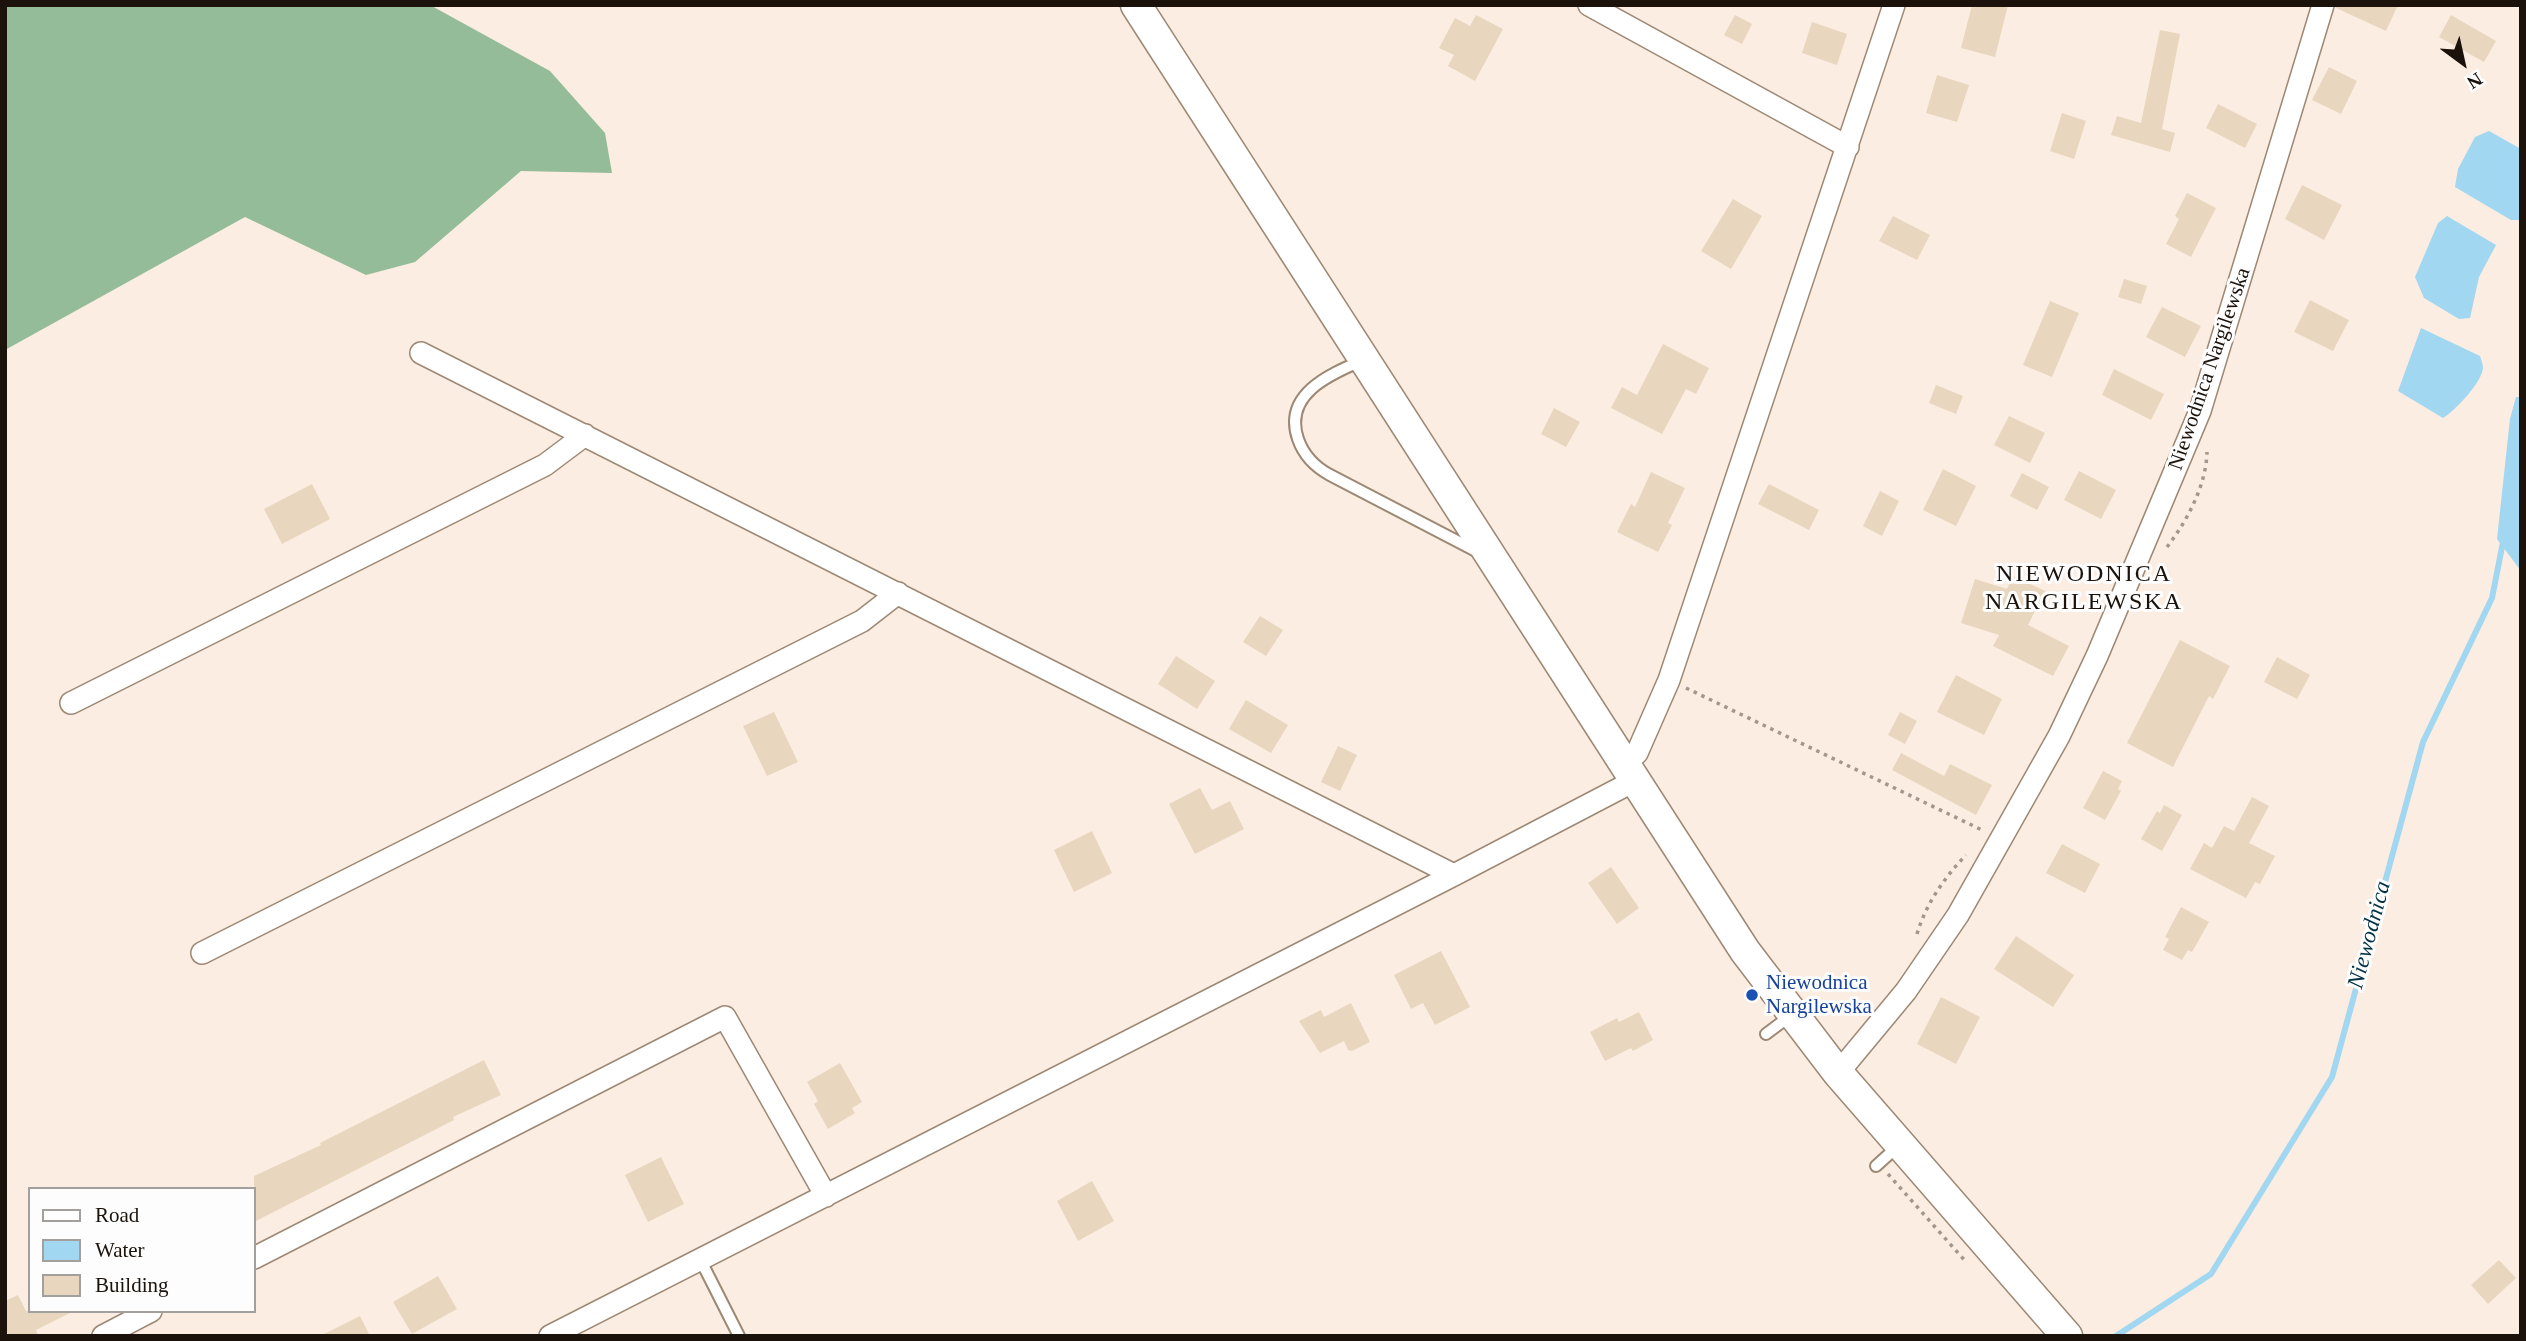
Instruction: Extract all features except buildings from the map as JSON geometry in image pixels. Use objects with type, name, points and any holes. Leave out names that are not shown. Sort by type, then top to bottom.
[{"type":"street","points":[[1136,5],[1745,951],[1838,1073],[2067,1336]]},
{"type":"street","points":[[1589,5],[1848,147]]},
{"type":"street","points":[[550,1336],[1454,875],[1629,773],[1669,680],[1895,5]]},
{"type":"street","name":"Niewodnica Nargilewska","points":[[1838,1073],[1906,991],[1958,915],[2059,736],[2097,656],[2207,389],[2323,5]]},
{"type":"street","points":[[421,353],[1454,875]]},
{"type":"street","points":[[71,703],[545,465],[584,436]]},
{"type":"street","points":[[202,953],[862,621],[898,593]]},
{"type":"street","points":[[256,1257],[725,1017],[826,1196]]},
{"type":"street","points":[[103,1336],[147,1313]]},
{"type":"lane","points":[[1364,359],[1328,375],[1307,392],[1297,407],[1294,426],[1310,460],[1330,475],[1492,560]]},
{"type":"lane","points":[[1766,1034],[1792,1014]]},
{"type":"lane","points":[[1876,1166],[1900,1144]]},
{"type":"lane","points":[[700,1259],[739,1336]]},
{"type":"path","points":[[1669,680],[1987,832]]},
{"type":"path","points":[[1917,936],[1923,914],[1951,870],[1969,851]]},
{"type":"green space","points":[[5,5],[430,5],[550,71],[605,133],[612,173],[521,171],[415,262],[366,275],[245,217],[5,350]]},
{"type":"water","points":[[2489,131],[2521,149],[2521,220],[2511,220],[2455,187],[2458,169],[2475,137]]},
{"type":"water","points":[[2447,216],[2496,245],[2479,277],[2470,318],[2459,319],[2424,298],[2415,277],[2438,223]]},
{"type":"water","points":[[2421,328],[2480,356],[2483,368],[2473,388],[2461,403],[2443,418],[2398,391]]},
{"type":"water","points":[[2516,397],[2521,397],[2521,571],[2497,539],[2510,419]]},
{"type":"waterway","name":"Niewodnica","points":[[2116,1336],[2211,1274],[2332,1077],[2423,742],[2492,598],[2503,542]]},
{"type":"place","name":"Niewodnica Nargilewska","points":[[1752,995]]},
{"type":"district","name":"NIEWODNICA NARGILEWSKA","points":[[2084,589]]}]
